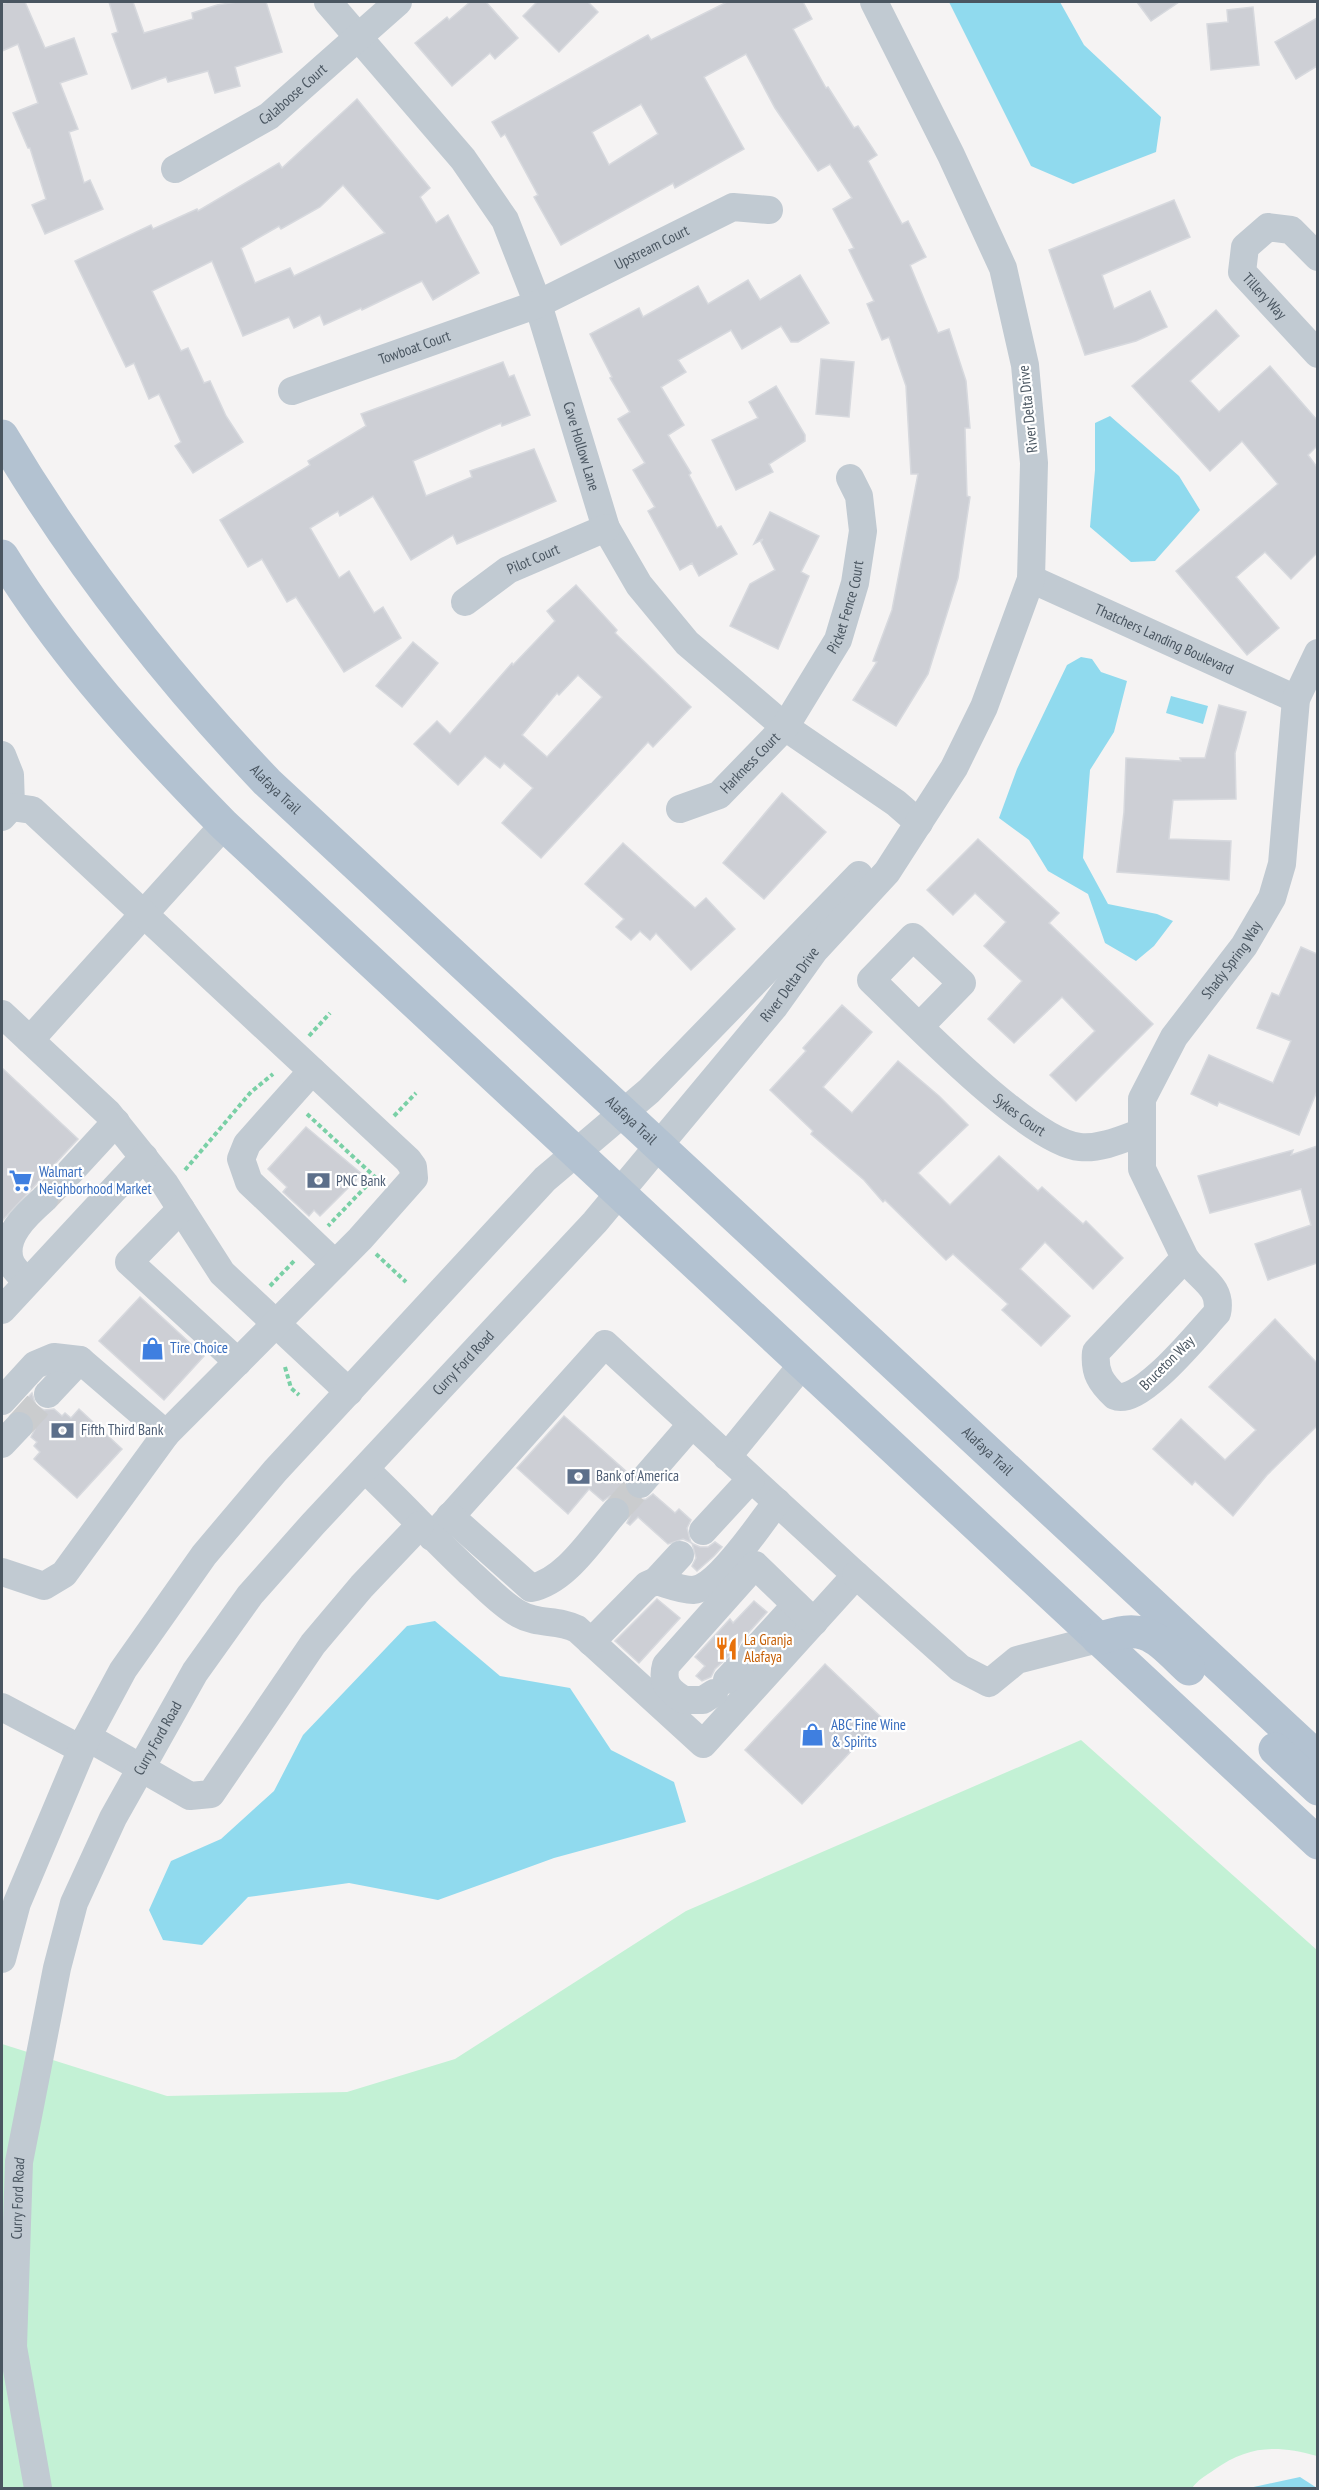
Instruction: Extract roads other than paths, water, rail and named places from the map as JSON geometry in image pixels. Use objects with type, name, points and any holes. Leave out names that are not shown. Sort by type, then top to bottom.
[{"type":"main road","name":"Alafaya Trail","points":[[2,436],[59,528],[110,600],[211,723],[320,832],[1317,1758]]},
{"type":"main road","points":[[2,556],[102,693],[157,757],[224,825],[618,1195],[1317,1843]]},
{"type":"main road","points":[[1098,1639],[1123,1630],[1140,1631],[1159,1641],[1317,1789]]},
{"type":"street","name":"Cave Hollow Lane","points":[[328,2],[463,159],[505,220],[538,304],[606,528],[639,585],[687,643],[785,727],[897,803],[919,823]]},
{"type":"street","name":"Calaboose Court","points":[[175,169],[269,116],[398,2]]},
{"type":"street","name":"River Delta Drive","points":[[658,1146],[774,1007],[814,951],[887,873],[954,768],[984,707],[1031,579],[1034,463],[1025,365],[1003,268],[951,155],[874,2]]},
{"type":"street","name":"Upstream Court","points":[[538,304],[733,207],[769,210]]},
{"type":"street","name":"Tillery Way","points":[[1313,341],[1242,272],[1245,247],[1268,227],[1291,230],[1317,257]]},
{"type":"street","name":"Towboat Court","points":[[292,391],[538,304]]},
{"type":"street","name":"Picket Fence Court","points":[[785,727],[838,640],[855,583],[861,554],[863,514],[859,496],[850,478]]},
{"type":"street","name":"Pilot Court","points":[[465,602],[508,570],[606,528]]},
{"type":"street","name":"Thatchers Landing Boulevard","points":[[1031,579],[1296,699]]},
{"type":"street","name":"Shady Spring Way","points":[[1183,1254],[1160,1211],[1143,1169],[1142,1100],[1174,1037],[1244,946],[1272,898],[1282,864],[1296,699],[1317,653]]},
{"type":"street","name":"Harkness Court","points":[[680,809],[719,795],[785,727]]},
{"type":"street","points":[[2,755],[10,775],[6,812],[32,810],[408,1160],[415,1173],[406,1187],[335,1264],[166,1434],[64,1574],[44,1586],[2,1572]]},
{"type":"street","name":"River Delta Drive","points":[[623,1113],[649,1091],[874,859],[919,823]]},
{"type":"street","points":[[30,1040],[224,825]]},
{"type":"street","points":[[2,1014],[116,1122],[181,1209],[222,1273],[349,1392]]},
{"type":"street","name":"Sykes Court","points":[[920,1026],[1007,1107],[1060,1142],[1080,1148],[1099,1146],[1142,1132]]},
{"type":"street","points":[[303,1062],[273,1112],[247,1144],[241,1159],[243,1171],[258,1191],[335,1264]]},
{"type":"street","points":[[2,1959],[17,1903],[84,1743],[123,1670],[204,1556],[275,1471],[545,1179],[623,1113]]},
{"type":"street","points":[[70,1172],[116,1122]]},
{"type":"street","name":"Curry Ford Road","points":[[38,2488],[13,2347],[19,2162],[57,1968],[75,1903],[114,1818],[195,1672],[250,1596],[618,1195],[658,1146]]},
{"type":"street","points":[[2,1310],[144,1157]]},
{"type":"street","points":[[27,1282],[11,1263],[7,1245],[20,1221],[44,1198]]},
{"type":"street","points":[[181,1209],[129,1262],[238,1362]]},
{"type":"street","name":"Bruceton Way","points":[[1183,1254],[1216,1292],[1219,1303],[1217,1313],[1147,1387],[1128,1398],[1116,1396],[1099,1379],[1096,1369],[1096,1352],[1183,1254]]},
{"type":"street","points":[[2,1707],[141,1767],[190,1796],[211,1794],[314,1644],[362,1586],[434,1526],[605,1344],[960,1668],[989,1683],[1017,1660],[1098,1639]]},
{"type":"street","points":[[2,1401],[35,1365],[54,1357],[80,1359],[166,1434]]},
{"type":"street","points":[[48,1394],[80,1359]]},
{"type":"street","points":[[727,1457],[802,1365]]},
{"type":"street","points":[[640,1484],[692,1424]]},
{"type":"street","points":[[365,1469],[434,1526],[531,1588],[544,1585],[566,1567],[615,1512]]},
{"type":"street","points":[[703,1530],[751,1479]]},
{"type":"street","points":[[656,1581],[682,1589],[702,1587],[722,1571],[777,1502]]},
{"type":"street","points":[[434,1526],[500,1601],[534,1621],[566,1623],[591,1642],[703,1744],[805,1613]]},
{"type":"street","points":[[591,1642],[647,1585],[656,1581],[680,1555]]},
{"type":"street","points":[[805,1613],[754,1565],[666,1665],[663,1676],[666,1686],[684,1701],[703,1700],[805,1613],[856,1575]]},
{"type":"water","points":[[949,2],[1060,2],[1084,45],[1161,117],[1156,152],[1073,184],[1031,166]]},
{"type":"water","points":[[1110,416],[1179,476],[1200,510],[1155,561],[1131,562],[1090,527],[1095,470],[1095,423]]},
{"type":"water","points":[[1081,657],[1092,659],[1101,672],[1127,681],[1114,732],[1090,770],[1083,858],[1108,904],[1157,914],[1173,921],[1154,946],[1136,961],[1105,943],[1088,894],[1048,871],[1029,840],[999,818],[1017,769],[1067,665]]},
{"type":"water","points":[[1171,696],[1208,706],[1203,724],[1166,713]]},
{"type":"water","points":[[435,1621],[500,1676],[570,1688],[611,1750],[674,1782],[686,1822],[554,1858],[438,1900],[349,1883],[248,1897],[202,1945],[163,1940],[149,1910],[171,1861],[221,1839],[274,1791],[303,1735],[407,1626]]},
{"type":"water","points":[[1300,2477],[1317,2488],[1249,2488]]},
{"type":"tunnel","points":[[44,1199],[70,1172]]},
{"type":"tunnel","points":[[19,1426],[48,1394]]},
{"type":"tunnel","points":[[615,1512],[640,1484]]},
{"type":"place","name":"Walmart Neighborhood Market","points":[[21,1181]]},
{"type":"place","name":"PNC Bank","points":[[318,1181]]},
{"type":"place","name":"Tire Choice","points":[[152,1348]]},
{"type":"place","name":"Fifth Third Bank","points":[[63,1430]]},
{"type":"place","name":"Bank of America","points":[[578,1476]]},
{"type":"place","name":"La Granja Alafaya","points":[[726,1649]]},
{"type":"place","name":"ABC Fine Wine & Spirits","points":[[813,1734]]}]
